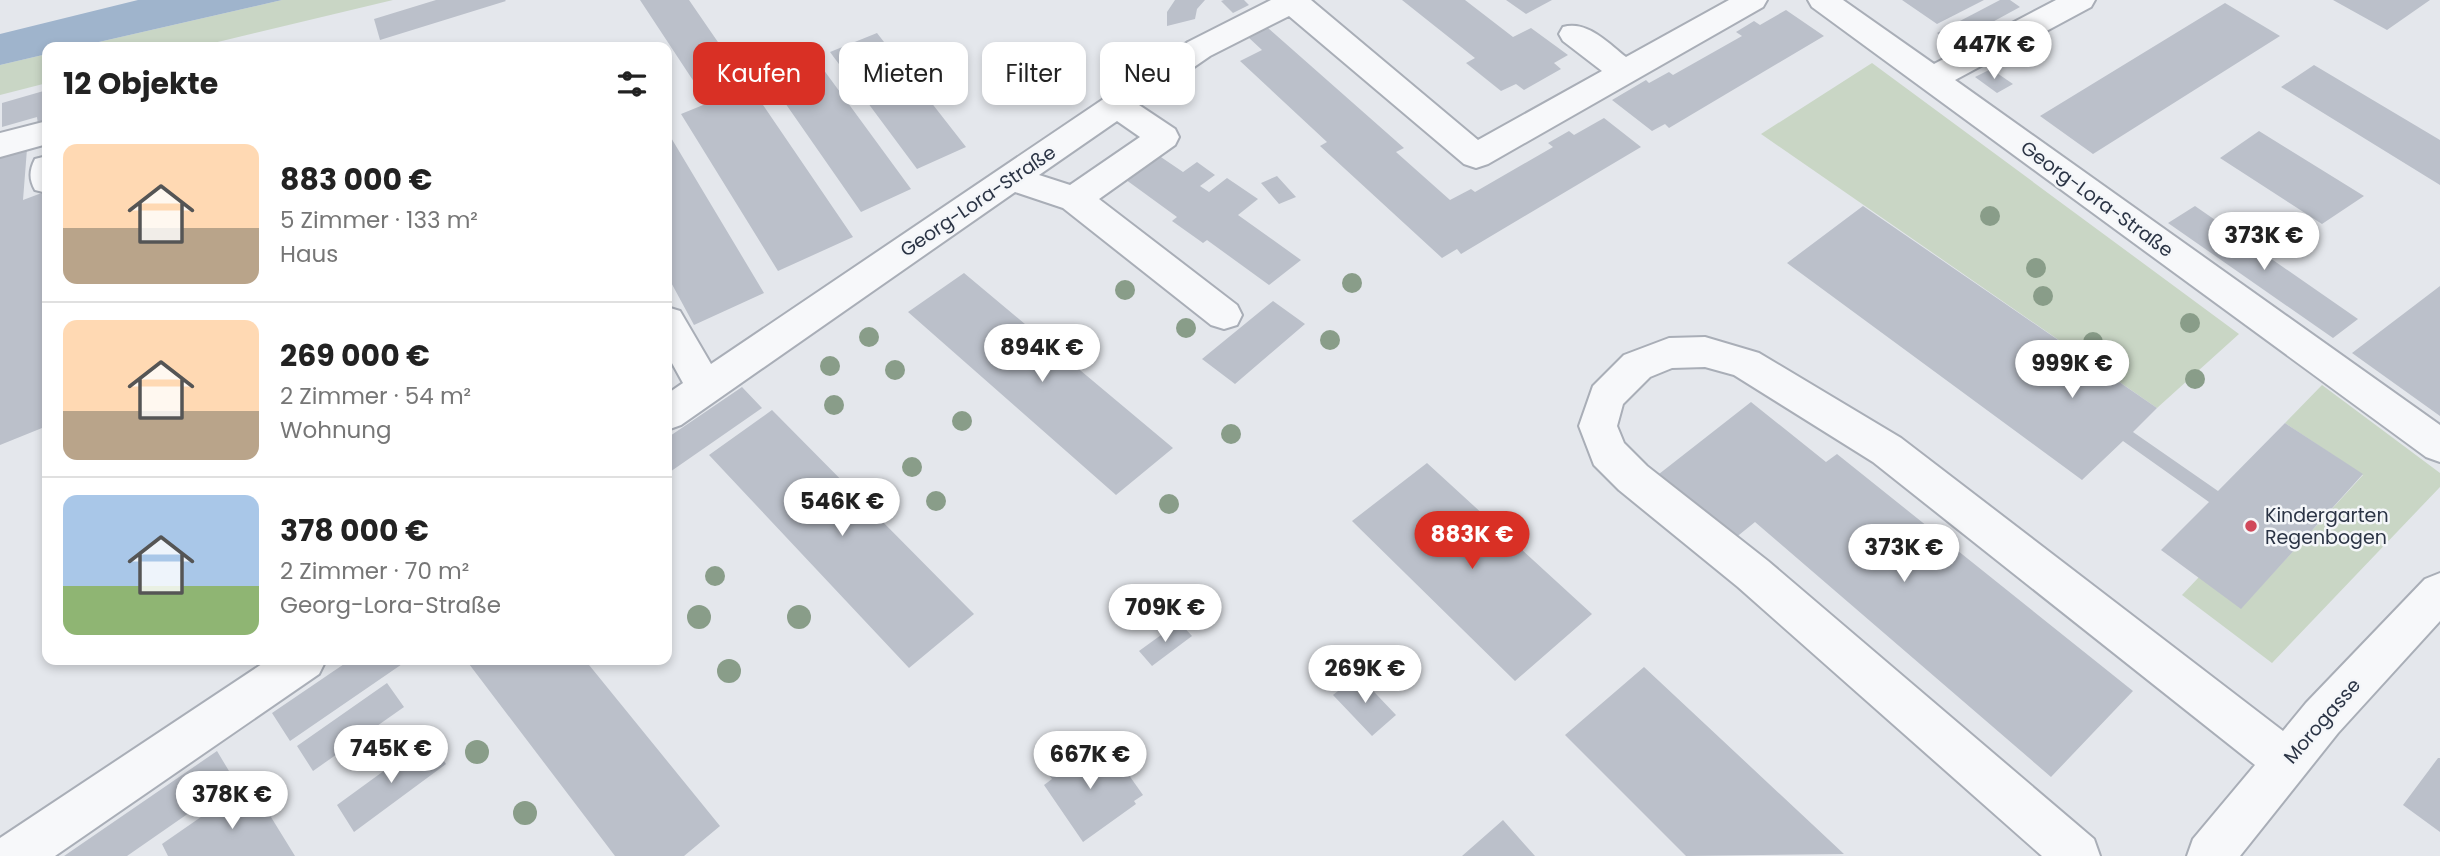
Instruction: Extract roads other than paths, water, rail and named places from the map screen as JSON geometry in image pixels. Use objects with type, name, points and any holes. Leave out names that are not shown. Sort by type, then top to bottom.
[{"type":"street","points":[[1294,1],[1476,156],[1752,0]]},
{"type":"street","name":"Georg-Lora-Straße","points":[[1823,0],[2440,446]]},
{"type":"street","points":[[1931,79],[2080,0]]},
{"type":"street","name":"Georg-Lora-Straße","points":[[672,411],[1199,49],[1294,1]]},
{"type":"street","points":[[1574,34],[1625,72]]},
{"type":"street","points":[[1075,199],[1163,136],[1117,106]]},
{"type":"street","points":[[0,145],[42,134]]},
{"type":"street","points":[[1012,179],[1075,199],[1224,315]]},
{"type":"street","points":[[672,330],[705,388]]},
{"type":"street","points":[[2077,856],[1754,573],[1633,478],[1608,453],[1598,426],[1606,397],[1637,366],[1669,353],[1705,352],[1746,364],[1887,450],[2287,762]]},
{"type":"street","name":"Morogasse","points":[[2210,856],[2322,718],[2440,592]]},
{"type":"street","points":[[14,856],[297,665]]},
{"type":"water","points":[[138,0],[282,0],[99,42],[42,42],[42,55],[0,65],[0,34]]},
{"type":"place","name":"Kindergarten Regenbogen","points":[[2251,526]]}]
